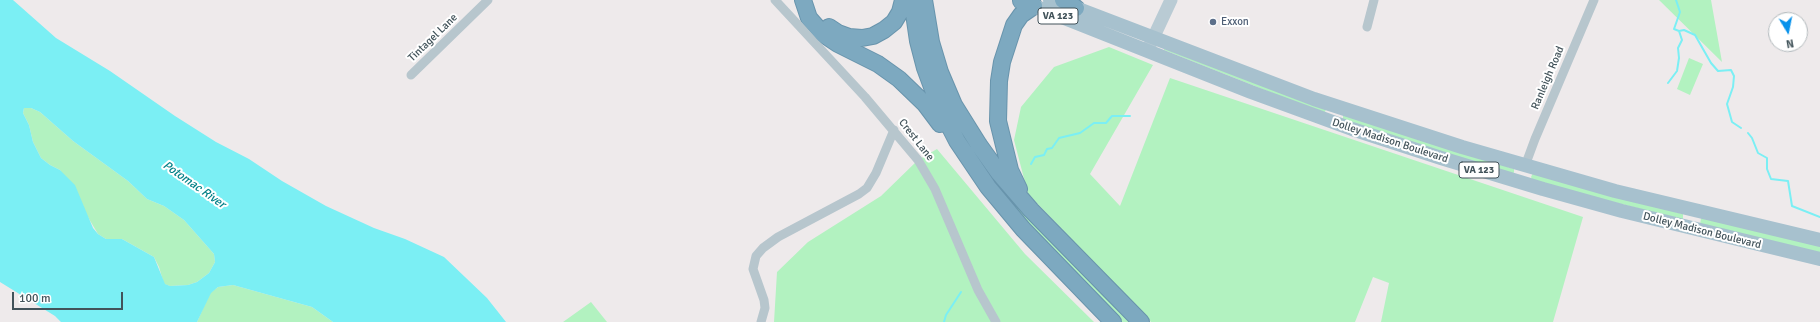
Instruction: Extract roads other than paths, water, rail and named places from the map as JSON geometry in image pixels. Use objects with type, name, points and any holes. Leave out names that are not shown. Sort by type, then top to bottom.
[{"type":"highway","points":[[803,0],[809,18],[823,34],[838,44],[878,64],[912,90],[930,110],[948,138],[972,165],[1023,229],[1113,322]]},
{"type":"highway","points":[[814,0],[818,13],[826,24],[838,33],[857,38],[873,36],[890,25],[898,15],[903,0]]},
{"type":"highway","points":[[912,0],[918,41],[929,81],[950,130],[972,165]]},
{"type":"highway","points":[[924,0],[933,52],[944,84],[972,135],[999,173],[1042,221],[1141,322]]},
{"type":"highway","points":[[1024,2],[1021,15],[1014,25],[1002,62],[999,81],[998,110],[1003,146],[1010,170],[1016,184],[1042,221]]},
{"type":"main road","name":"Dolley Madison Boulevard","points":[[1050,0],[1073,7],[1335,106],[1525,166],[1696,211],[1820,240]]},
{"type":"main road","points":[[1147,51],[1172,0]]},
{"type":"main road","name":"Dolley Madison Boulevard","points":[[1024,2],[1073,7],[1147,51],[1232,85],[1330,121],[1521,183],[1691,228],[1820,259]]},
{"type":"main road","points":[[1330,121],[1335,106]]},
{"type":"main road","points":[[1521,183],[1525,166]]},
{"type":"main road","points":[[1691,228],[1696,211]]},
{"type":"street","name":"Tintagel Lane","points":[[411,75],[488,0]]},
{"type":"street","name":"Crest Lane","points":[[775,0],[894,130],[929,176],[978,290],[996,322]]},
{"type":"street","points":[[1367,27],[1374,0]]},
{"type":"street","name":"Ranleigh Road","points":[[1525,166],[1594,0]]},
{"type":"street","points":[[761,322],[764,300],[753,269],[756,256],[763,248],[778,237],[859,194],[867,188],[876,173],[894,130]]},
{"type":"water","name":"Potomac River","points":[[0,0],[13,0],[56,38],[110,71],[175,116],[216,142],[249,159],[282,181],[326,206],[444,257],[487,298],[506,322],[333,322],[312,307],[233,285],[218,287],[211,293],[197,322],[61,322],[55,316],[0,282]],"holes":[[[24,108],[31,108],[40,112],[73,141],[128,181],[147,199],[164,206],[184,220],[214,254],[215,262],[209,273],[197,282],[188,285],[170,286],[165,284],[154,257],[122,239],[106,239],[98,234],[93,228],[75,185],[60,170],[41,158],[33,142],[29,125],[23,113]]]},
{"type":"waterway","points":[[1676,0],[1680,12],[1674,29],[1679,31],[1684,30],[1695,35],[1711,63],[1718,71],[1731,70],[1734,76],[1733,87],[1727,104],[1732,122],[1741,128]]},
{"type":"waterway","points":[[1668,83],[1677,71],[1679,58],[1678,48],[1682,40],[1679,31]]},
{"type":"waterway","points":[[1031,164],[1035,157],[1044,155],[1047,149],[1052,148],[1059,138],[1080,133],[1094,123],[1106,123],[1112,116],[1130,116]]},
{"type":"waterway","points":[[1748,133],[1752,138],[1758,153],[1767,158],[1767,169],[1771,179],[1788,181],[1792,206],[1820,217]]},
{"type":"waterway","points":[[944,322],[946,315],[961,292]]},
{"type":"place","name":"Exxon","points":[[1213,22]]}]
